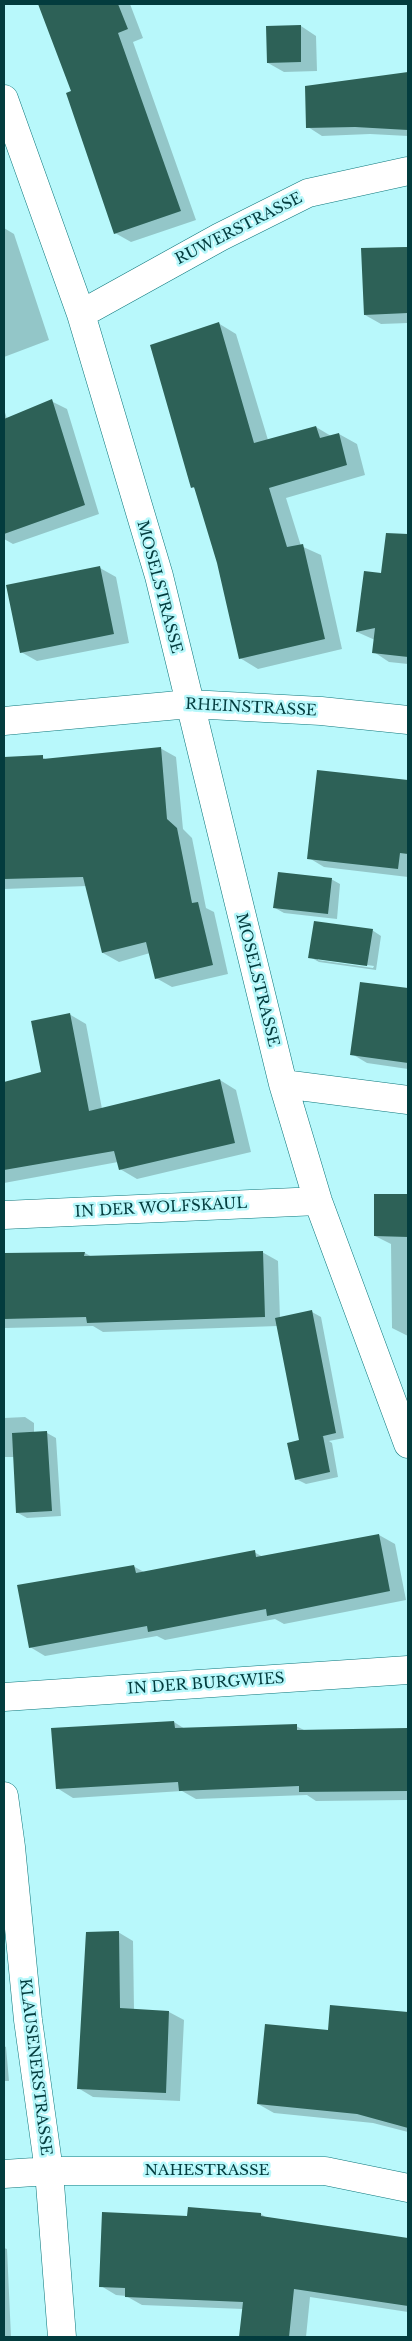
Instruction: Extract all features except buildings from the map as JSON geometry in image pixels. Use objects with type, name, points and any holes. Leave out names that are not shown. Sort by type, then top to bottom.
[{"type":"street","name":"MOSELSTRASSE","points":[[4,99],[81,314],[159,576],[282,1084],[318,1201],[407,1437]]},
{"type":"street","name":"RUWERSTRASSE","points":[[81,314],[220,236],[308,193],[408,171]]},
{"type":"street","name":"RHEINSTRASSE","points":[[4,722],[190,704],[321,711],[408,720]]},
{"type":"street","points":[[282,1084],[408,1100]]},
{"type":"street","name":"IN DER WOLFSKAUL","points":[[4,1215],[318,1201]]},
{"type":"street","name":"IN DER BURGWIES","points":[[4,1698],[408,1670]]},
{"type":"street","name":"KLAUSENERSTRASSE","points":[[4,1796],[11,1847],[28,2020],[49,2171],[62,2337]]},
{"type":"street","name":"NAHESTRASSE","points":[[4,2174],[49,2171],[325,2171],[408,2188]]}]
